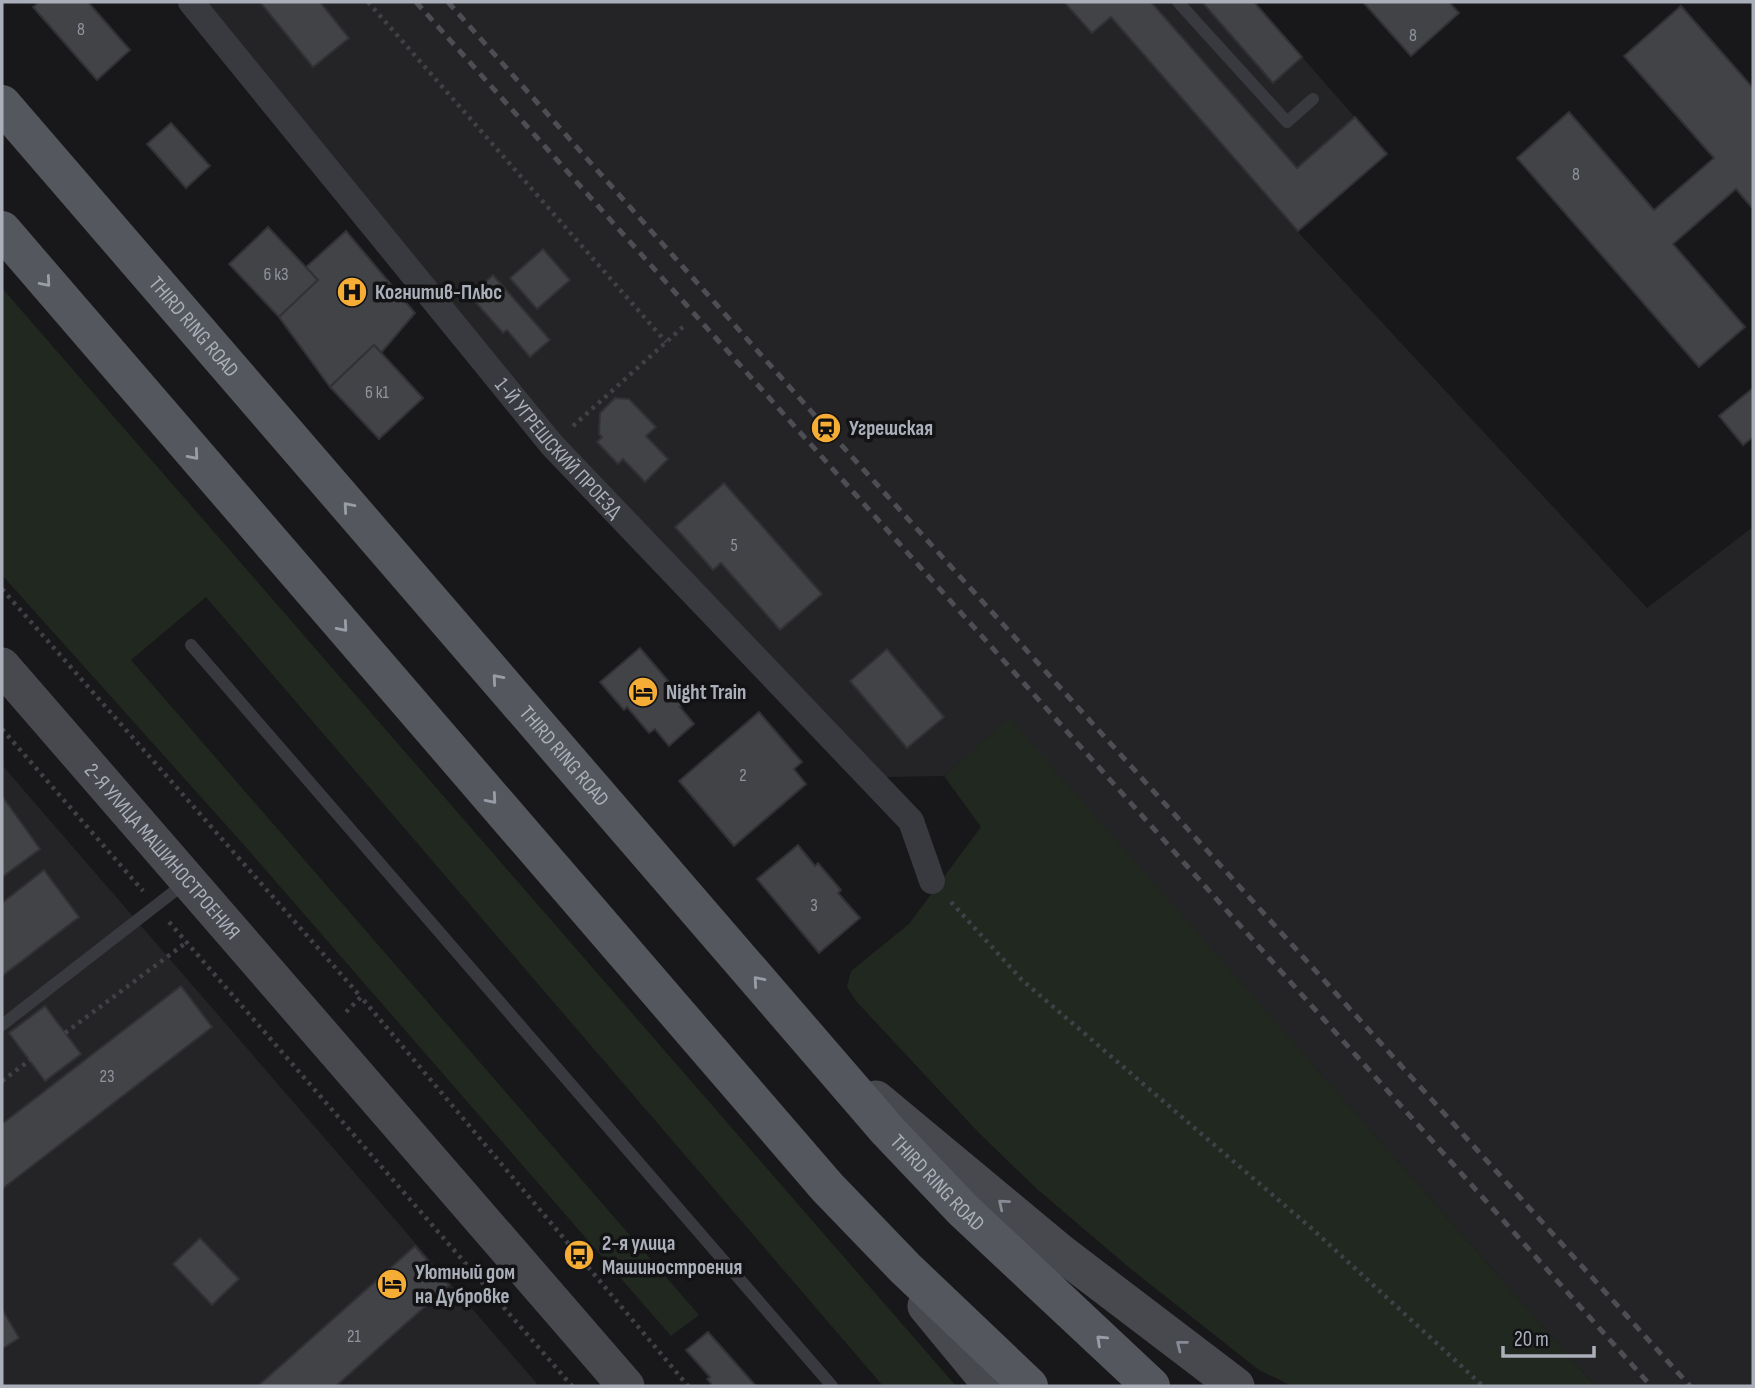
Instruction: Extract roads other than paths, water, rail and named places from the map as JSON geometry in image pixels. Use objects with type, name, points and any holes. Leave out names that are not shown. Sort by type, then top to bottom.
[{"type":"main road","name":"THIRD RING ROAD","points":[[2,104],[888,1131],[963,1210],[1151,1386]]},
{"type":"main road","points":[[2,230],[827,1187],[992,1386]]},
{"type":"main road","name":"2-Я УЛИЦА МАШИНОСТРОЕНИЯ","points":[[2,666],[625,1386]]},
{"type":"main road","points":[[790,1018],[864,1088],[1040,1234],[1236,1386]]},
{"type":"main road","points":[[827,1187],[905,1268],[1030,1386]]},
{"type":"street","name":"1-Й УГРЕШСКИЙ ПРОЕЗД","points":[[191,2],[552,445],[911,821],[932,881]]},
{"type":"lane","points":[[1178,2],[1287,122],[1313,99]]},
{"type":"lane","points":[[191,645],[832,1386]]},
{"type":"lane","points":[[2,1025],[188,880]]},
{"type":"railway","points":[[416,2],[1651,1386]]},
{"type":"railway","points":[[448,2],[826,428],[1690,1386]]},
{"type":"place","name":"Когнитив-Плюс","points":[[352,292]]},
{"type":"place","name":"Угрешская","points":[[826,428]]},
{"type":"place","name":"Night Train","points":[[643,692]]},
{"type":"place","name":"2-я улица Машиностроения","points":[[579,1255]]},
{"type":"place","name":"Уютный дом на Дубровке","points":[[392,1284]]}]
